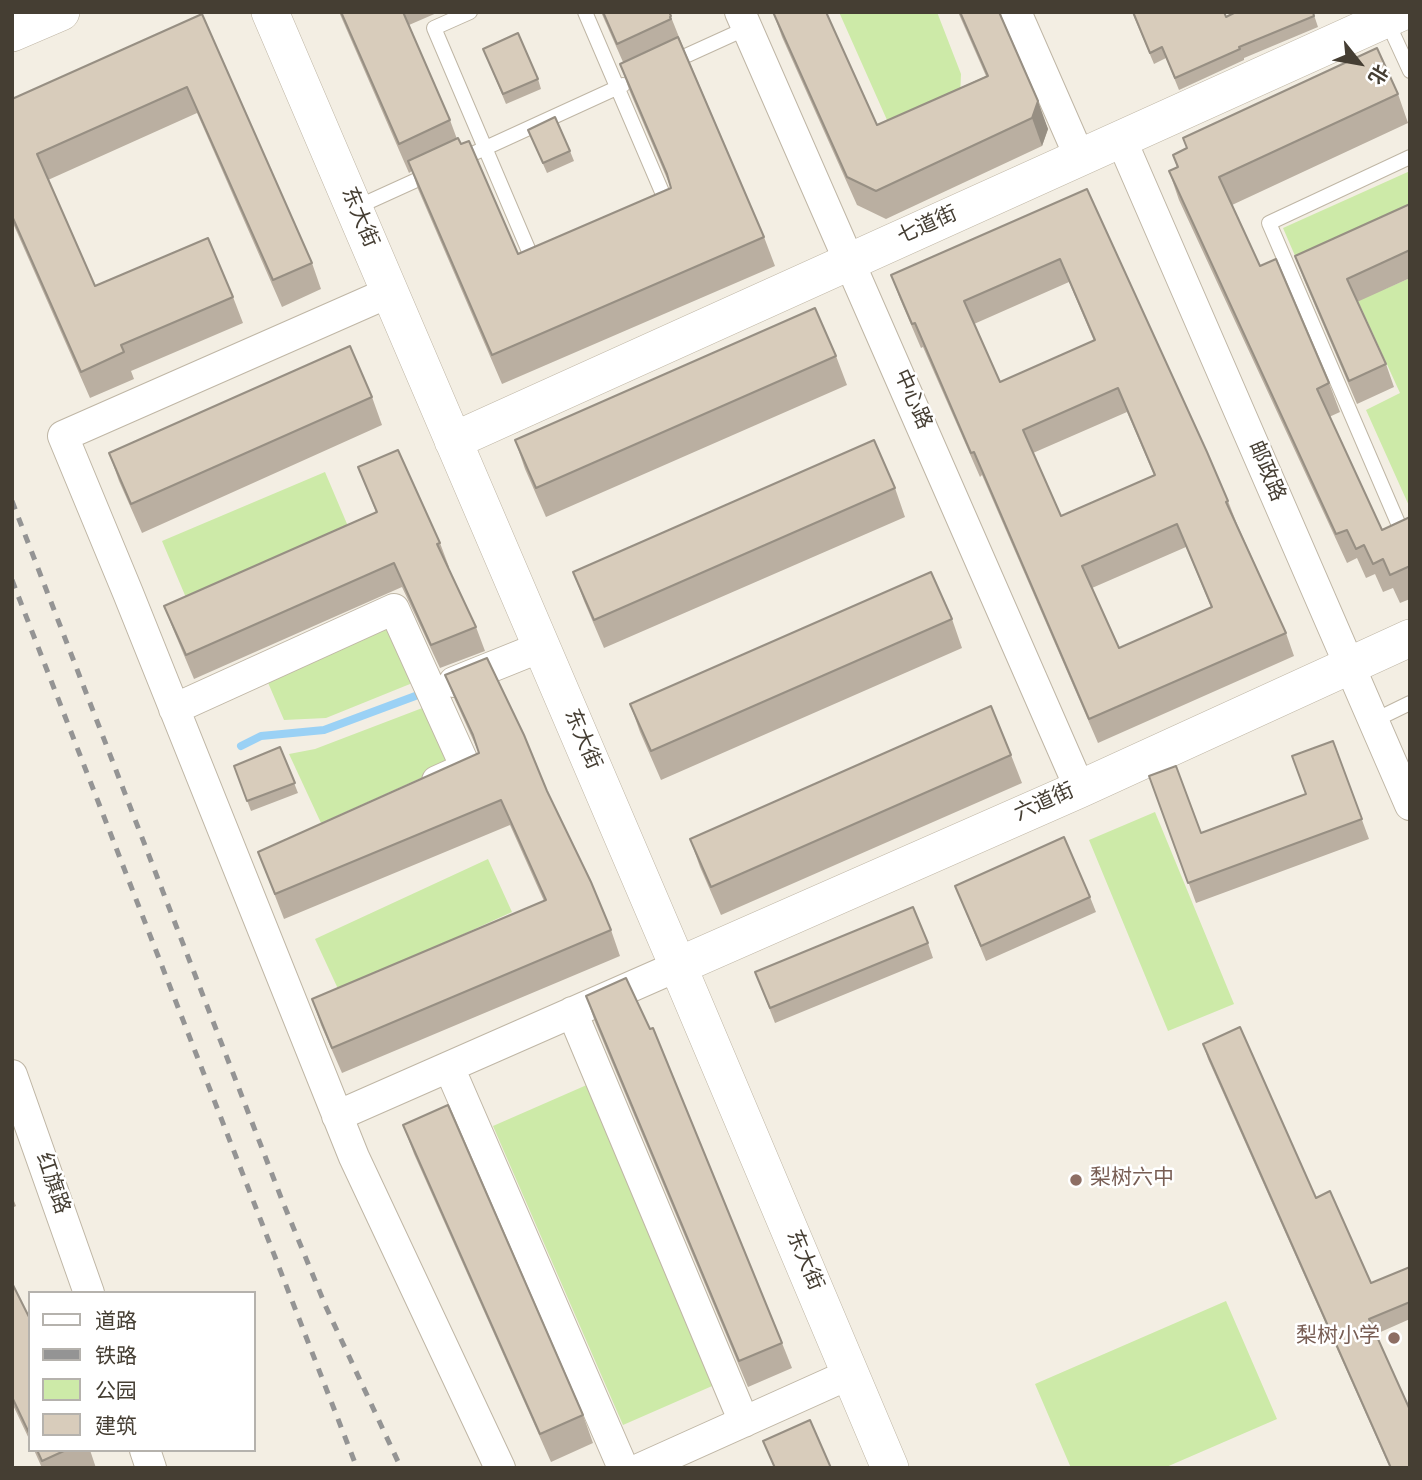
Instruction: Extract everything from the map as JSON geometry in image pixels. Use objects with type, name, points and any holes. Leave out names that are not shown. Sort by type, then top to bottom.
[{"type":"street","points":[[12,33],[61,12]]},
{"type":"street","name":"东大街","points":[[270,12],[890,1468]]},
{"type":"street","points":[[1016,12],[1080,158]]},
{"type":"street","name":"七道街","points":[[453,441],[1080,158],[1382,17]]},
{"type":"street","name":"中心路","points":[[744,20],[1080,789]]},
{"type":"street","name":"邮政路","points":[[1121,139],[1410,805]]},
{"type":"street","points":[[390,292],[63,436],[174,709],[250,866],[337,1116],[354,1157],[500,1468]]},
{"type":"street","points":[[174,709],[394,610],[466,768],[415,791]]},
{"type":"street","name":"六道街","points":[[678,966],[1080,789],[1410,639]]},
{"type":"street","points":[[431,691],[541,647]]},
{"type":"street","points":[[337,1116],[678,966]]},
{"type":"street","points":[[572,1012],[744,1422]]},
{"type":"street","points":[[449,1067],[638,1468],[850,1374]]},
{"type":"street","name":"红旗路","points":[[12,1074],[88,1291]]},
{"type":"lane","points":[[470,12],[434,28],[534,263],[546,258]]},
{"type":"lane","points":[[585,12],[668,206],[656,211]]},
{"type":"lane","points":[[1382,17],[1410,71]]},
{"type":"lane","points":[[354,208],[647,74],[744,20]]},
{"type":"lane","points":[[1410,157],[1269,223],[1401,530],[1410,526]]},
{"type":"lane","points":[[1373,721],[1410,703]]},
{"type":"green space","points":[[839,12],[937,12],[961,74],[960,98],[891,129]]},
{"type":"green space","points":[[1410,171],[1410,232],[1385,289],[1410,278],[1410,508],[1366,410],[1400,393],[1338,257],[1302,272],[1283,228]]},
{"type":"green space","points":[[325,472],[350,531],[187,600],[162,541]]},
{"type":"green space","points":[[388,623],[413,677],[410,684],[326,718],[284,720],[266,678]]},
{"type":"green space","points":[[425,707],[452,764],[321,823],[289,754],[315,749]]},
{"type":"green space","points":[[1155,812],[1234,1004],[1168,1031],[1089,840]]},
{"type":"green space","points":[[488,859],[512,912],[339,991],[315,939]]},
{"type":"green space","points":[[589,1084],[719,1383],[623,1425],[493,1126]]},
{"type":"green space","points":[[1226,1301],[1277,1419],[1164,1468],[1071,1468],[1035,1384]]},
{"type":"building","points":[[341,12],[403,12],[450,120],[399,144]]},
{"type":"building","points":[[603,12],[669,12],[671,19],[617,44]]},
{"type":"building","points":[[773,12],[826,12],[877,125],[988,76],[960,12],[999,12],[1038,101],[1032,118],[876,191],[847,177]]},
{"type":"building","points":[[1133,12],[1224,12],[1226,17],[1236,12],[1313,12],[1314,16],[1239,47],[1240,49],[1175,78],[1162,47],[1150,53]]},
{"type":"building","points":[[202,14],[312,263],[273,280],[187,87],[37,154],[95,286],[208,238],[233,297],[121,345],[124,352],[81,372],[12,216],[12,99]]},
{"type":"building","points":[[518,33],[538,79],[503,94],[483,49]]},
{"type":"building","points":[[678,37],[764,237],[492,355],[408,161],[458,138],[461,144],[469,141],[518,254],[671,188],[620,64]]},
{"type":"building","points":[[1377,48],[1398,94],[1219,177],[1260,266],[1276,259],[1329,383],[1317,389],[1382,530],[1410,517],[1410,566],[1390,575],[1383,559],[1373,564],[1364,545],[1356,549],[1347,530],[1336,534],[1169,171],[1178,167],[1173,155],[1187,148],[1183,138]]},
{"type":"building","points":[[555,117],[570,151],[543,163],[528,130]]},
{"type":"building","points":[[1087,189],[1286,633],[1089,719],[974,452],[971,453],[915,323],[912,324],[891,275]],"holes":[[[1060,259],[1095,340],[1000,382],[964,301]],[[1118,388],[1155,475],[1061,516],[1023,430]],[[1177,524],[1212,607],[1119,648],[1082,566]]]},
{"type":"building","points":[[1410,204],[1410,250],[1347,279],[1386,364],[1349,381],[1295,256]]},
{"type":"building","points":[[815,308],[836,356],[536,488],[515,440]]},
{"type":"building","points":[[350,346],[372,397],[131,504],[109,453]]},
{"type":"building","points":[[874,440],[895,488],[594,620],[573,572]]},
{"type":"building","points":[[398,450],[440,543],[437,544],[476,627],[431,645],[394,563],[186,655],[164,606],[377,512],[358,467]]},
{"type":"building","points":[[931,572],[952,619],[651,751],[630,704]]},
{"type":"building","points":[[487,658],[611,930],[332,1048],[312,999],[546,900],[501,800],[275,894],[258,852],[479,753],[445,675]]},
{"type":"building","points":[[991,706],[1011,755],[711,887],[690,839]]},
{"type":"building","points":[[1333,741],[1362,819],[1188,883],[1149,776],[1176,766],[1201,833],[1306,794],[1292,756]]},
{"type":"building","points":[[280,747],[295,783],[247,801],[234,766]]},
{"type":"building","points":[[1064,837],[1090,897],[981,946],[955,886]]},
{"type":"building","points":[[913,907],[928,943],[770,1008],[755,972]]},
{"type":"building","points":[[626,978],[650,1029],[653,1028],[782,1343],[739,1361],[586,996]]},
{"type":"building","points":[[1240,1027],[1316,1198],[1330,1191],[1371,1283],[1410,1267],[1410,1302],[1369,1319],[1410,1410],[1410,1468],[1391,1468],[1203,1044]]},
{"type":"building","points":[[448,1105],[583,1415],[540,1434],[403,1125]]},
{"type":"building","points":[[12,1283],[28,1315],[28,1431],[12,1397]]},
{"type":"building","points":[[810,1420],[831,1468],[775,1468],[763,1441]]},
{"type":"building","points":[[38,1452],[62,1452],[42,1461]]},
{"type":"waterway","points":[[241,746],[261,736],[324,730],[418,695]]},
{"type":"railway","points":[[12,501],[282,1200],[326,1307],[401,1468]]},
{"type":"railway","points":[[12,580],[357,1468]]},
{"type":"place","name":"梨树六中","points":[[1076,1180]]},
{"type":"place","name":"梨树小学","points":[[1394,1338]]}]
